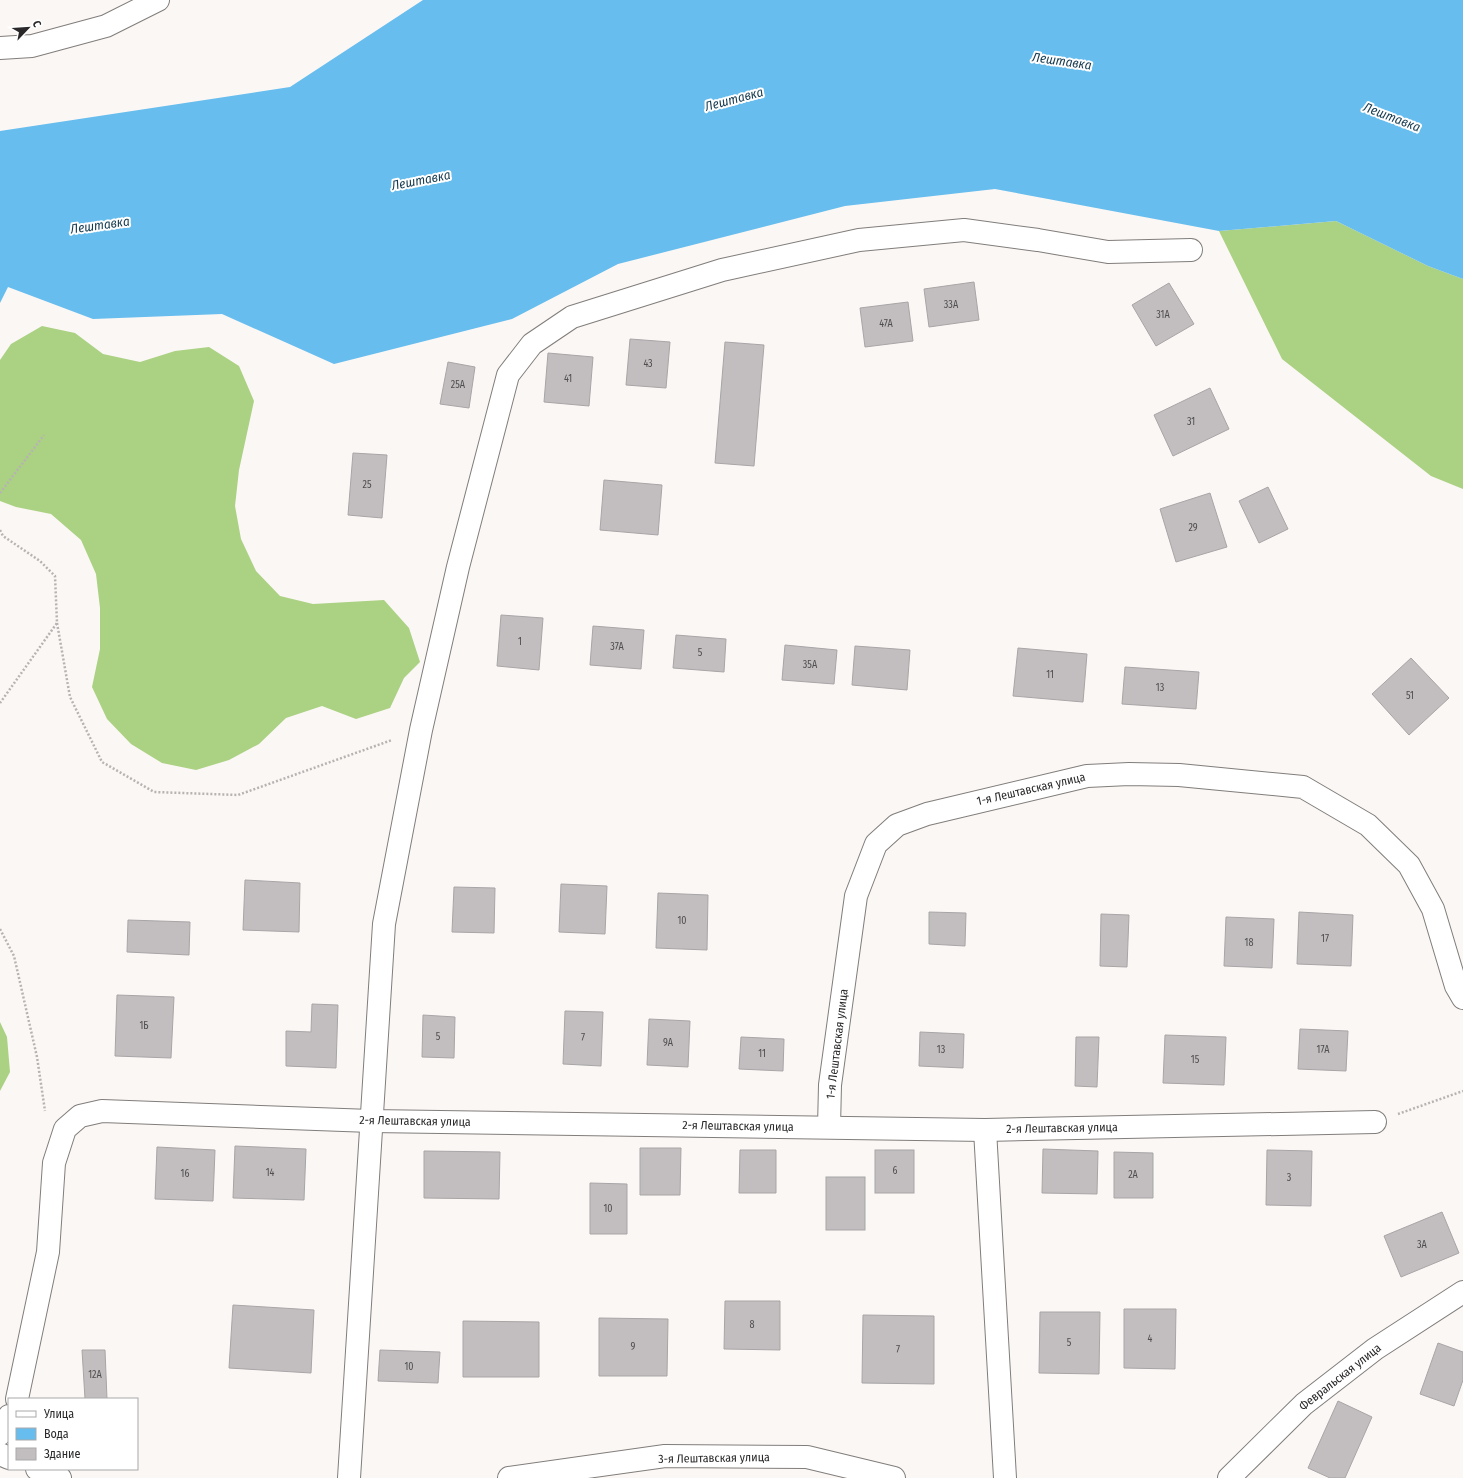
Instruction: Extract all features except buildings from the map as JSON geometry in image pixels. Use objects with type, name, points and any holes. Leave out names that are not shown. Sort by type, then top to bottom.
[{"type":"street","points":[[0,48],[32,46],[106,26],[158,0]]},
{"type":"street","points":[[349,1478],[384,924],[421,730],[458,567],[508,375],[532,344],[572,317],[722,270],[859,240],[964,230],[1038,240],[1108,252],[1191,250]]},
{"type":"street","name":"1-я Лештавская улица","points":[[829,1127],[830,1085],[856,896],[876,844],[897,825],[927,814],[1087,776],[1129,774],[1179,775],[1303,787],[1368,825],[1409,865],[1433,909],[1456,986],[1463,998]]},
{"type":"street","name":"2-я Лештавская улица","points":[[17,1398],[48,1252],[54,1163],[65,1129],[80,1116],[102,1111],[371,1121],[985,1130],[1375,1122]]},
{"type":"street","points":[[985,1130],[1005,1478]]},
{"type":"street","name":"Февральская улица","points":[[1229,1478],[1304,1404],[1374,1349],[1463,1292]]},
{"type":"street","points":[[0,1434],[8,1418]]},
{"type":"street","name":"3-я Лештавская улица","points":[[509,1478],[665,1456],[807,1457],[894,1478]]},
{"type":"street","points":[[40,1470],[60,1478]]},
{"type":"path","points":[[0,493],[44,435]]},
{"type":"path","points":[[0,530],[3,536],[40,561],[56,576],[57,623],[70,697],[102,762],[154,792],[238,795],[421,730]]},
{"type":"path","points":[[0,703],[57,623]]},
{"type":"path","points":[[0,928],[14,956],[37,1057],[46,1118]]},
{"type":"path","points":[[1375,1122],[1463,1091]]},
{"type":"green space","points":[[1336,221],[1428,266],[1463,279],[1463,489],[1431,476],[1282,359],[1219,231]]},
{"type":"green space","points":[[42,326],[75,333],[103,354],[140,362],[175,351],[209,347],[239,366],[254,401],[239,470],[235,506],[241,539],[256,571],[280,596],[313,604],[384,600],[409,628],[420,662],[404,678],[390,708],[356,719],[322,706],[286,718],[259,744],[229,760],[196,770],[162,763],[131,744],[107,719],[92,687],[100,649],[100,608],[96,574],[81,540],[51,514],[16,507],[0,501],[0,360],[11,344]]},
{"type":"green space","points":[[0,1022],[7,1037],[10,1072],[0,1091]]},
{"type":"water","name":"Лештавка","points":[[423,0],[1463,0],[1463,279],[1428,266],[1336,221],[1219,231],[995,189],[845,206],[618,264],[512,319],[334,364],[222,314],[93,319],[8,287],[0,303],[0,131],[290,87]]}]
